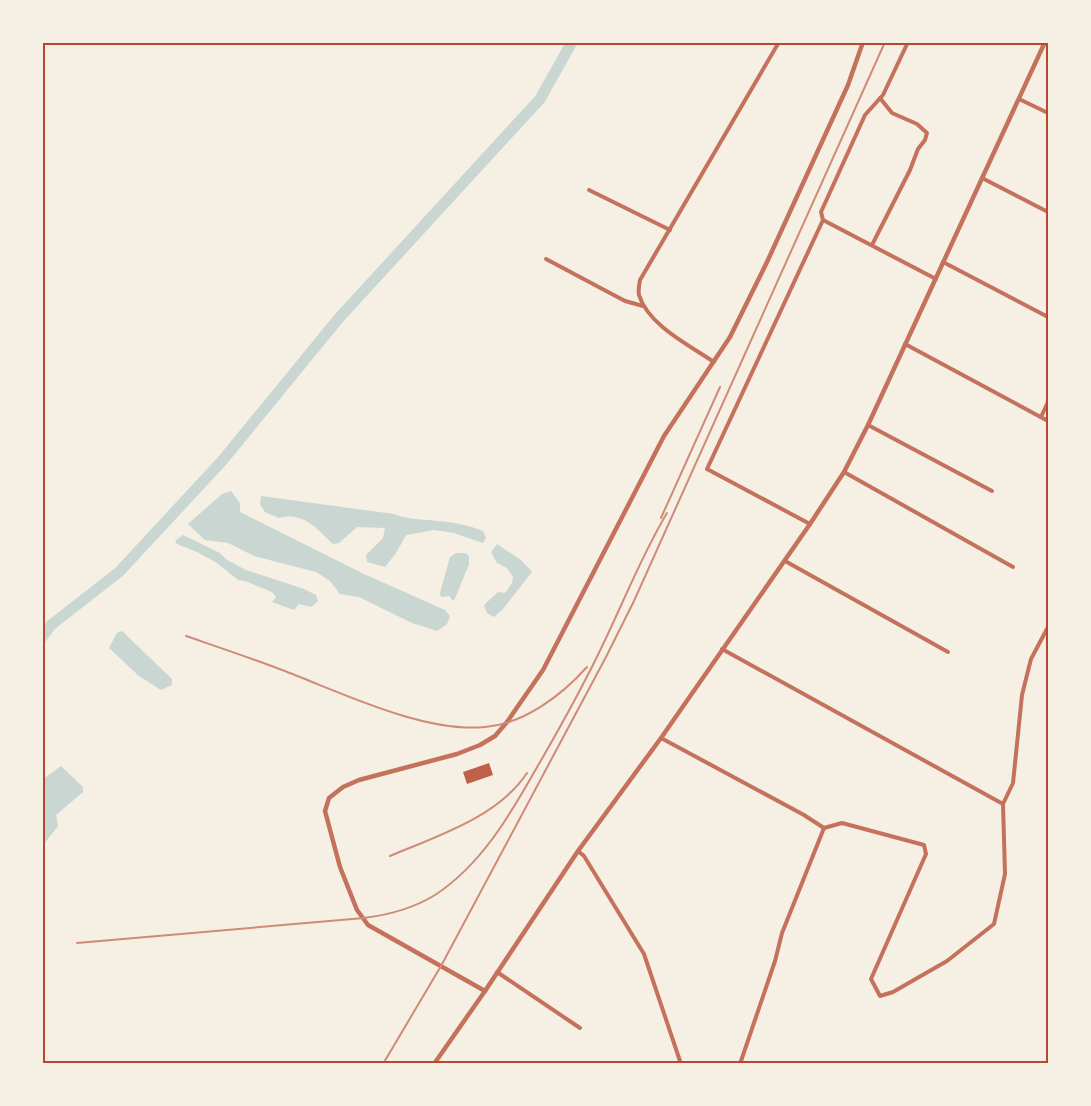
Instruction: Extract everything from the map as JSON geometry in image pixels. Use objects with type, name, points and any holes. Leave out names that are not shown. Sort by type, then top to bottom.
[{"type":"street","points":[[714,362],[658,324],[644,306],[638,293],[640,280],[779,42]]},
{"type":"street","points":[[485,991],[368,925],[357,910],[340,867],[325,811],[329,798],[343,787],[359,780],[457,754],[480,745],[495,736],[543,670],[664,436],[730,337],[767,262],[848,85],[863,42]]},
{"type":"street","points":[[810,524],[707,469],[823,220],[821,212],[865,115],[880,98],[908,42]]},
{"type":"street","points":[[434,1064],[578,851],[661,738],[785,561],[844,472],[868,425],[1045,42]]},
{"type":"street","points":[[872,244],[927,133],[917,124],[892,113],[880,98]]},
{"type":"street","points":[[1019,99],[1048,113]]},
{"type":"street","points":[[982,178],[1048,212]]},
{"type":"street","points":[[589,190],[670,230]]},
{"type":"street","points":[[823,220],[936,279]]},
{"type":"street","points":[[546,259],[625,300],[644,306]]},
{"type":"street","points":[[943,262],[1048,316]]},
{"type":"street","points":[[905,344],[1048,421]]},
{"type":"street","points":[[1041,417],[1048,402]]},
{"type":"street","points":[[868,425],[992,490]]},
{"type":"street","points":[[844,472],[1013,567]]},
{"type":"street","points":[[785,561],[948,652]]},
{"type":"street","points":[[661,738],[796,810],[824,828],[842,823],[924,845],[926,854],[871,979],[880,996],[893,992],[948,961],[994,924],[1004,874],[1003,804],[1012,783],[1022,695],[1031,658],[1048,627]]},
{"type":"street","points":[[722,649],[1003,804]]},
{"type":"street","points":[[740,1064],[775,961],[782,933],[824,828]]},
{"type":"street","points":[[578,851],[584,856],[644,954],[681,1064]]},
{"type":"street","points":[[497,972],[580,1028]]},
{"type":"shaded area","points":[[231,491],[240,503],[240,512],[364,574],[445,610],[450,616],[447,624],[437,631],[412,623],[359,597],[340,594],[330,581],[316,572],[254,556],[228,543],[205,540],[188,524],[222,494]]},
{"type":"shaded area","points":[[261,496],[455,523],[483,531],[486,538],[483,543],[454,533],[434,530],[406,535],[396,553],[385,567],[367,562],[366,555],[383,538],[385,528],[357,527],[339,543],[333,544],[315,527],[302,519],[288,516],[279,518],[265,512],[260,504]]},
{"type":"shaded area","points":[[183,535],[220,553],[227,560],[246,570],[304,589],[316,595],[318,601],[311,607],[299,604],[294,610],[272,602],[276,597],[272,592],[238,580],[217,563],[177,544],[175,541]]},
{"type":"shaded area","points":[[497,544],[521,560],[532,572],[503,609],[494,617],[487,613],[484,605],[498,592],[505,593],[512,583],[513,577],[507,568],[497,563],[491,552]]},
{"type":"shaded area","points":[[456,553],[465,553],[469,556],[469,564],[454,601],[450,596],[441,597],[440,593],[450,557]]},
{"type":"shaded area","points":[[122,631],[172,679],[172,685],[161,690],[139,676],[109,648],[117,633]]},
{"type":"shaded area","points":[[61,766],[83,787],[83,792],[56,815],[58,826],[43,845],[43,779]]},
{"type":"building","points":[[489,763],[493,775],[467,784],[463,772]]},
{"type":"waterway","points":[[42,637],[51,625],[119,572],[222,461],[339,318],[540,99],[572,42]]},
{"type":"railway","points":[[383,1064],[441,966],[634,601],[885,42]]},
{"type":"railway","points":[[661,518],[720,387]]},
{"type":"railway","points":[[77,943],[364,918],[401,910],[435,895],[467,869],[493,838],[516,804],[581,688],[642,559],[667,513]]},
{"type":"railway","points":[[186,636],[382,709],[435,724],[461,727],[500,725],[528,714],[566,688],[587,667]]},
{"type":"railway","points":[[390,856],[465,824],[500,802],[527,773]]}]
